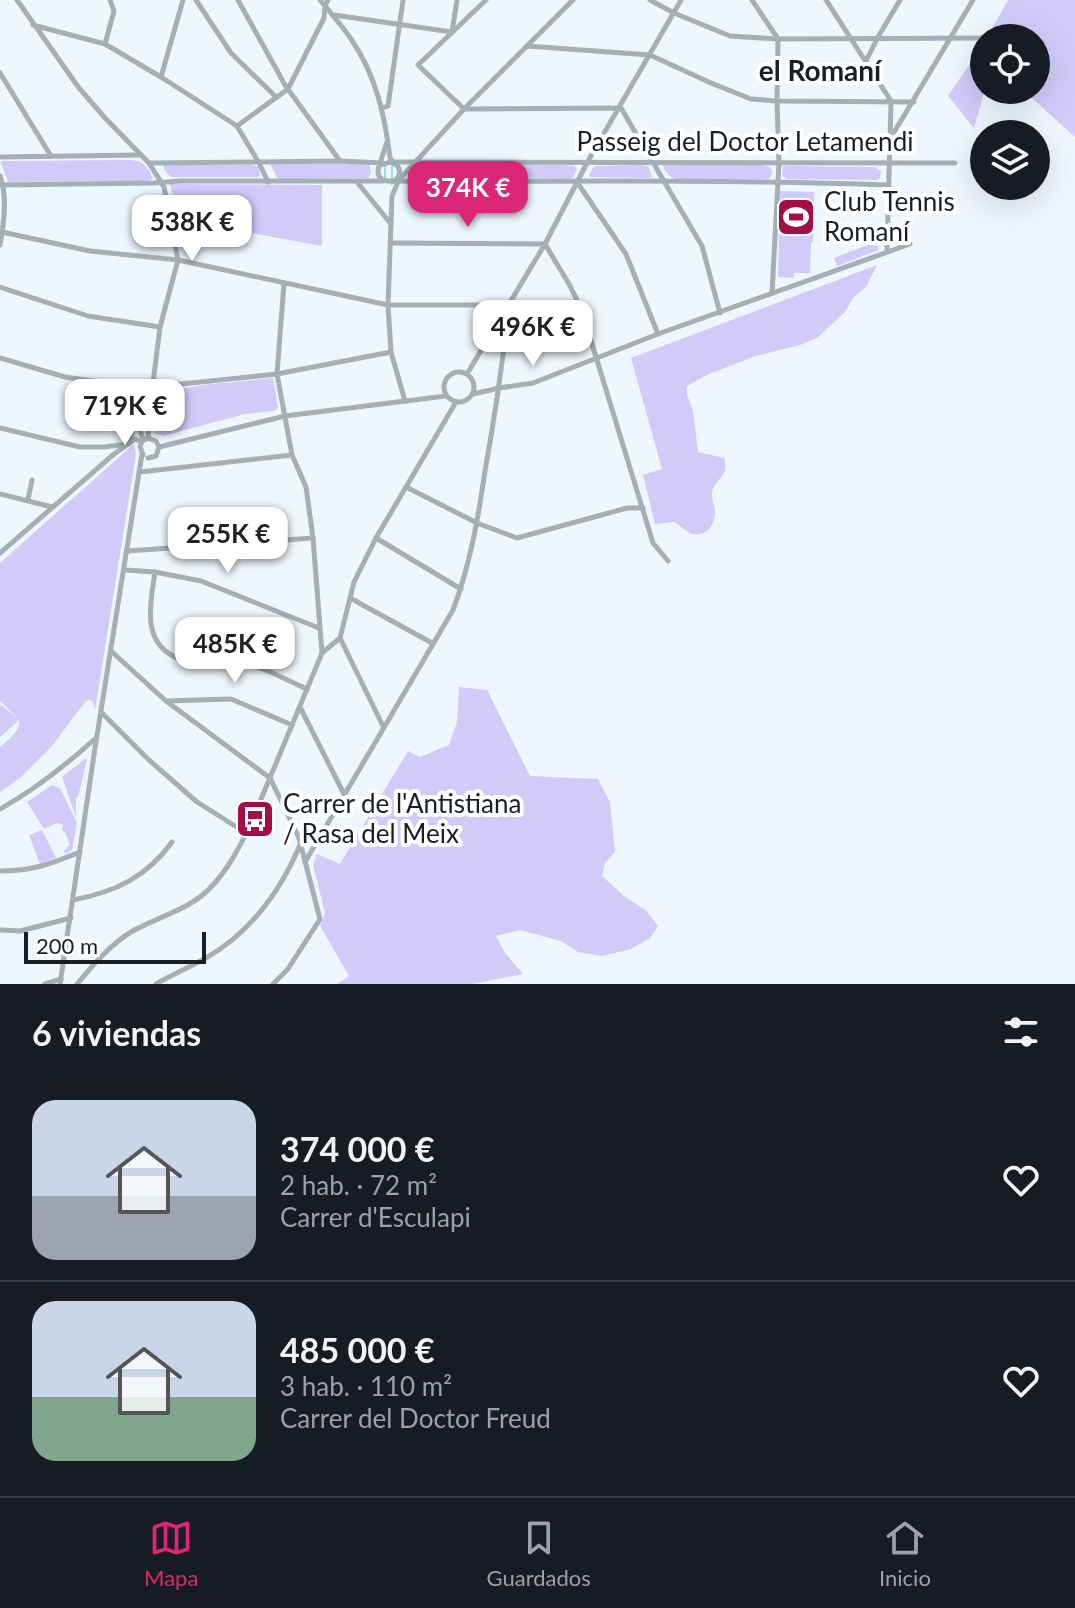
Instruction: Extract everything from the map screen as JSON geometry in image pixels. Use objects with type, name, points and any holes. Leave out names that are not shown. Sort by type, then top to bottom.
[{"type":"street","points":[[17,0],[79,88],[163,182],[178,260],[160,327],[144,440],[140,449],[145,456]]},
{"type":"street","points":[[105,44],[114,11],[110,0]]},
{"type":"street","points":[[161,77],[183,0]]},
{"type":"street","points":[[196,0],[231,53],[276,97]]},
{"type":"street","points":[[238,0],[288,89],[340,161]]},
{"type":"street","points":[[320,0],[327,3],[365,63],[382,108],[390,158],[377,173],[390,180]]},
{"type":"street","points":[[382,108],[388,106],[403,0]]},
{"type":"street","points":[[452,32],[457,0]]},
{"type":"street","points":[[486,0],[418,65],[464,109],[621,108]]},
{"type":"street","points":[[392,196],[387,185],[390,180],[416,162],[464,109],[573,0]]},
{"type":"street","points":[[650,0],[730,36],[778,39],[970,38]]},
{"type":"street","points":[[467,374],[545,244],[588,161],[681,0]]},
{"type":"street","points":[[752,0],[778,39],[779,163],[772,293]]},
{"type":"street","points":[[826,0],[891,101],[887,251]]},
{"type":"street","points":[[866,61],[900,0]]},
{"type":"street","points":[[890,140],[973,0]]},
{"type":"street","points":[[237,126],[288,89],[324,18],[327,3]]},
{"type":"street","points":[[333,15],[452,32]]},
{"type":"street","points":[[33,25],[105,44],[237,126],[268,182]]},
{"type":"street","points":[[527,46],[650,55],[751,99],[914,102]]},
{"type":"street","points":[[0,73],[51,156]]},
{"type":"street","points":[[621,108],[702,246],[720,313]]},
{"type":"street","points":[[388,141],[387,163],[392,196],[388,305],[391,352],[405,401]]},
{"type":"street","points":[[0,157],[142,155]]},
{"type":"street","name":"Passeig del Doctor Letamendi","points":[[149,163],[955,163]]},
{"type":"street","points":[[0,176],[0,245]]},
{"type":"street","name":"Passeig del Doctor Letamendi","points":[[2,185],[181,181],[663,180],[888,185]]},
{"type":"street","points":[[356,181],[391,225]]},
{"type":"street","points":[[577,182],[626,254],[658,334]]},
{"type":"street","points":[[2,232],[90,251],[178,260],[388,305],[509,305]]},
{"type":"street","points":[[391,243],[545,244]]},
{"type":"street","points":[[545,244],[581,308],[653,543],[668,561]]},
{"type":"street","points":[[159,447],[285,416],[446,396],[456,402],[466,401],[473,394],[533,383],[658,334],[910,244]]},
{"type":"street","points":[[284,283],[277,374],[292,455],[306,487],[322,653]]},
{"type":"street","points":[[0,287],[88,316],[160,327]]},
{"type":"street","points":[[305,862],[453,610],[461,589],[477,523],[509,305]]},
{"type":"street","points":[[0,358],[85,381],[152,388],[277,374],[391,352]]},
{"type":"street","points":[[446,396],[443,386],[448,376],[458,371],[467,374],[474,383],[473,394]]},
{"type":"street","points":[[129,444],[132,427],[152,388]]},
{"type":"street","points":[[77,984],[115,943],[185,906],[211,888],[235,855],[322,653],[340,638],[354,582],[376,538],[456,402]]},
{"type":"street","points":[[139,416],[144,440]]},
{"type":"street","points":[[0,428],[80,447],[129,444]]},
{"type":"street","points":[[0,553],[135,439],[156,441],[159,447],[156,456],[145,456]]},
{"type":"street","points":[[140,472],[292,455]]},
{"type":"street","points":[[45,984],[61,981],[101,712],[145,456]]},
{"type":"street","points":[[28,500],[32,480]]},
{"type":"street","points":[[406,487],[477,523],[517,538],[627,508],[643,508]]},
{"type":"street","points":[[0,494],[52,507]]},
{"type":"street","points":[[128,551],[313,538]]},
{"type":"street","points":[[376,538],[461,589]]},
{"type":"street","points":[[125,570],[201,581],[319,628]]},
{"type":"street","points":[[155,572],[151,628],[167,653],[191,664],[242,662],[307,689]]},
{"type":"street","points":[[350,598],[432,643]]},
{"type":"street","points":[[340,638],[383,727]]},
{"type":"street","points":[[111,651],[166,701],[270,778],[301,844],[320,919],[288,969],[273,984]]},
{"type":"street","points":[[166,701],[231,699],[292,725]]},
{"type":"street","points":[[300,707],[345,795]]},
{"type":"street","points":[[101,712],[197,802],[245,832]]},
{"type":"street","points":[[0,809],[47,780],[97,737]]},
{"type":"street","points":[[73,900],[127,883],[161,858],[172,842]]},
{"type":"street","points":[[156,984],[205,958],[246,926],[270,902],[301,844]]},
{"type":"street","points":[[0,871],[34,869],[80,852]]},
{"type":"street","points":[[0,930],[20,931],[71,918]]},
{"type":"shaded area","points":[[1008,0],[1075,0],[1075,137],[1038,104],[1050,104],[1050,24],[995,24]]},
{"type":"shaded area","points":[[970,64],[970,104],[981,104],[976,120],[970,120],[970,123],[948,96]]},
{"type":"shaded area","points":[[132,160],[146,166],[153,179],[8,182],[1,163],[1,161]]},
{"type":"shaded area","points":[[270,164],[369,164],[371,172],[369,178],[278,179]]},
{"type":"shaded area","points":[[163,165],[252,165],[259,167],[260,176],[171,177]]},
{"type":"shaded area","points":[[420,165],[563,165],[577,169],[569,179],[411,177]]},
{"type":"shaded area","points":[[663,165],[764,165],[772,171],[768,179],[675,179]]},
{"type":"shaded area","points":[[596,166],[649,167],[652,177],[589,175]]},
{"type":"shaded area","points":[[783,166],[875,167],[881,171],[877,180],[787,179],[782,176]]},
{"type":"shaded area","points":[[170,184],[322,185],[322,246],[180,220]]},
{"type":"shaded area","name":"Club Tennis Romaní","points":[[780,191],[814,192],[810,273],[794,273],[794,278],[778,277]]},
{"type":"shaded area","name":"Club Tennis Romaní","points":[[876,242],[879,250],[837,266],[834,258]]},
{"type":"shaded area","points":[[877,265],[866,287],[817,338],[756,356],[687,386],[698,452],[724,458],[724,474],[712,493],[715,517],[708,530],[700,534],[690,533],[674,522],[655,524],[643,475],[662,469],[631,358]]},
{"type":"shaded area","points":[[273,378],[278,408],[274,411],[245,414],[163,436],[154,433],[160,393]]},
{"type":"shaded area","points":[[134,444],[136,454],[95,710],[93,701],[85,702],[52,746],[20,778],[0,792],[0,747],[18,728],[19,720],[0,737],[0,704],[19,719],[0,701],[0,563]]},
{"type":"shaded area","points":[[459,687],[487,690],[530,776],[598,779],[610,802],[615,852],[605,863],[602,876],[625,897],[646,910],[658,926],[650,938],[631,949],[602,956],[578,952],[561,941],[520,930],[496,936],[505,953],[523,974],[473,984],[337,984],[349,976],[320,926],[325,913],[313,865],[317,854],[340,864],[408,751],[420,757],[449,745],[457,722]]},
{"type":"shaded area","points":[[85,759],[76,798],[76,817],[62,777]]},
{"type":"shaded area","points":[[52,785],[60,788],[77,823],[72,850],[65,854],[70,845],[62,830],[63,824],[57,823],[44,829],[27,802]]},
{"type":"shaded area","points":[[42,830],[56,858],[40,864],[29,835]]},
{"type":"waterway","points":[[385,165],[385,177]]},
{"type":"waterway","points":[[392,165],[392,179]]},
{"type":"place","name":"Club Tennis Romaní","points":[[796,217]]},
{"type":"place","name":"Carrer de l'Antistiana / Rasa del Meix","points":[[255,819]]},
{"type":"district","name":"el Romaní","points":[[820,71]]}]
